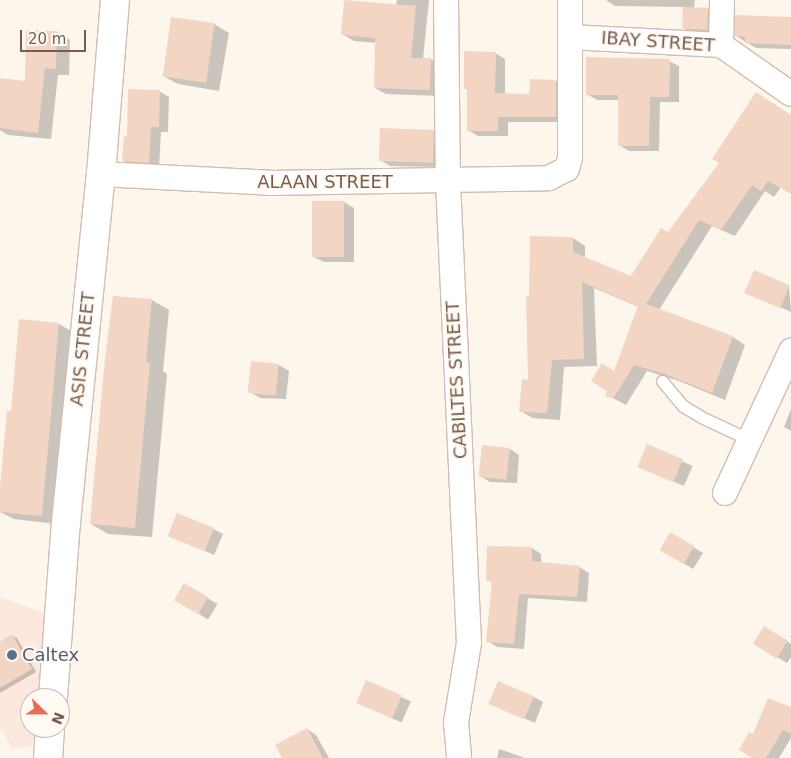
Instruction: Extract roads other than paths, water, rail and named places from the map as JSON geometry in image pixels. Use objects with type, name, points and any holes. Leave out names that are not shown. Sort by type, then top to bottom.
[{"type":"main road","name":"ASIS STREET","points":[[54,688],[66,523],[101,174],[115,0]]},
{"type":"main road","points":[[48,758],[49,738]]},
{"type":"street","name":"CABILTES STREET","points":[[446,0],[448,181],[469,643],[456,722],[459,758]]},
{"type":"street","points":[[570,0],[570,37]]},
{"type":"street","points":[[721,45],[722,0]]},
{"type":"street","name":"ALAAN STREET","points":[[101,174],[270,183],[549,178],[567,168],[570,158],[570,37]]},
{"type":"street","name":"IBAY STREET","points":[[570,37],[721,45],[791,94]]},
{"type":"street","points":[[725,493],[748,439],[791,351]]},
{"type":"lane","points":[[662,380],[683,406],[701,417],[748,439]]},
{"type":"place","name":"Caltex","points":[[12,655]]}]
